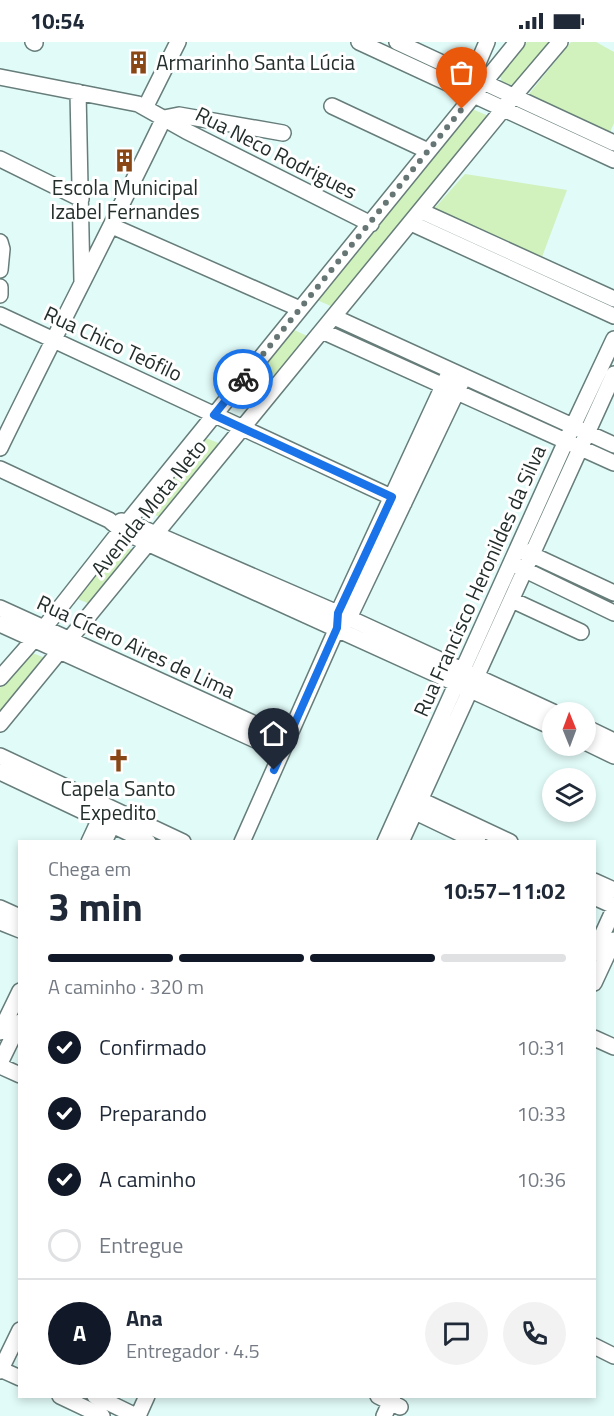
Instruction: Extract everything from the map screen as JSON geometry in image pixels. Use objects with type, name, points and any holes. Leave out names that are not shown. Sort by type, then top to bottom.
[{"type":"street","points":[[146,108],[178,42]]},
{"type":"street","points":[[359,42],[614,160]]},
{"type":"street","points":[[397,42],[614,142]]},
{"type":"street","points":[[477,79],[487,42]]},
{"type":"street","name":"Avenida Mota Neto","points":[[0,678],[39,633],[119,524],[214,415],[474,95],[477,79],[517,42]]},
{"type":"street","name":"Avenida Mota Neto","points":[[0,724],[560,42]]},
{"type":"street","name":"Rua Neco Rodrigues","points":[[1,80],[138,104],[186,131],[371,224]]},
{"type":"street","points":[[78,92],[82,284]]},
{"type":"street","points":[[332,106],[428,151]]},
{"type":"street","points":[[0,448],[164,117],[178,115],[283,133]]},
{"type":"street","points":[[0,159],[81,199]]},
{"type":"street","points":[[416,217],[614,299]]},
{"type":"street","points":[[416,217],[614,316]]},
{"type":"street","points":[[112,226],[300,309]]},
{"type":"street","points":[[0,242],[2,249],[0,270]]},
{"type":"street","points":[[0,287],[0,295]]},
{"type":"street","name":"Rua Chico Teófilo","points":[[0,315],[398,500]]},
{"type":"street","points":[[334,317],[566,441],[614,463]]},
{"type":"street","points":[[322,331],[573,425],[614,445]]},
{"type":"street","name":"Rua Francisco Heronildes da Silva","points":[[402,840],[411,803],[459,677],[614,339]]},
{"type":"street","name":"Rua Francisco Heronildes da Silva","points":[[387,840],[411,803],[474,683],[614,374]]},
{"type":"street","points":[[243,840],[341,619],[453,381]]},
{"type":"street","points":[[0,469],[152,539],[341,619],[459,677],[542,708]]},
{"type":"street","points":[[518,547],[614,593]]},
{"type":"street","points":[[511,563],[614,613]]},
{"type":"street","points":[[512,600],[581,632]]},
{"type":"street","name":"Rua Cícero Aires de Lima","points":[[0,608],[39,633],[59,651],[162,690],[285,745]]},
{"type":"street","name":"Rua Cícero Aires de Lima","points":[[0,624],[69,639],[162,690]]},
{"type":"street","points":[[474,683],[542,721]]},
{"type":"street","points":[[596,732],[614,741]]},
{"type":"street","points":[[596,747],[614,756]]},
{"type":"street","points":[[0,756],[143,834],[173,840]]},
{"type":"street","points":[[0,772],[109,816]]},
{"type":"street","points":[[411,803],[475,840]]},
{"type":"street","points":[[411,803],[505,840]]},
{"type":"street","points":[[91,840],[109,816]]},
{"type":"street","points":[[104,840],[109,816]]},
{"type":"street","points":[[596,882],[614,890]]},
{"type":"street","points":[[596,898],[614,908],[596,948]]},
{"type":"street","points":[[0,908],[18,916]]},
{"type":"street","points":[[0,921],[18,929]]},
{"type":"street","points":[[596,979],[614,940]]},
{"type":"street","points":[[0,1032],[18,995]]},
{"type":"street","points":[[18,1026],[0,1065],[18,1074]]},
{"type":"street","points":[[596,1039],[614,1047]]},
{"type":"street","points":[[18,1334],[5,1363],[18,1376]]},
{"type":"street","points":[[596,1347],[614,1356]]},
{"type":"street","points":[[64,1398],[102,1416]]},
{"type":"street","points":[[100,1398],[129,1411],[145,1398]]},
{"type":"green space","points":[[527,42],[553,42],[517,85],[502,84],[500,75]]},
{"type":"green space","points":[[571,42],[596,42],[614,52],[614,123],[610,132],[529,94]]},
{"type":"green space","points":[[472,109],[491,117],[333,307],[317,300]]},
{"type":"green space","points":[[465,174],[567,190],[542,257],[433,210]]},
{"type":"green space","points":[[290,328],[307,336],[253,403],[236,396]]},
{"type":"green space","points":[[203,437],[221,444],[160,517],[144,511]]},
{"type":"green space","points":[[120,543],[134,551],[90,604],[75,598]]},
{"type":"green space","points":[[30,652],[45,658],[0,715],[0,688]]},
{"type":"way so far","points":[[243,379],[462,109]]},
{"type":"place","name":"Armarinho Santa Lúcia","points":[[138,63]]},
{"type":"place","name":"Escola Municipal Izabel Fernandes","points":[[125,160]]},
{"type":"place","name":"Capela Santo Expedito","points":[[118,761]]},
{"type":"route","points":[[243,379],[214,415],[392,497],[338,613],[337,628],[274,770]]}]
